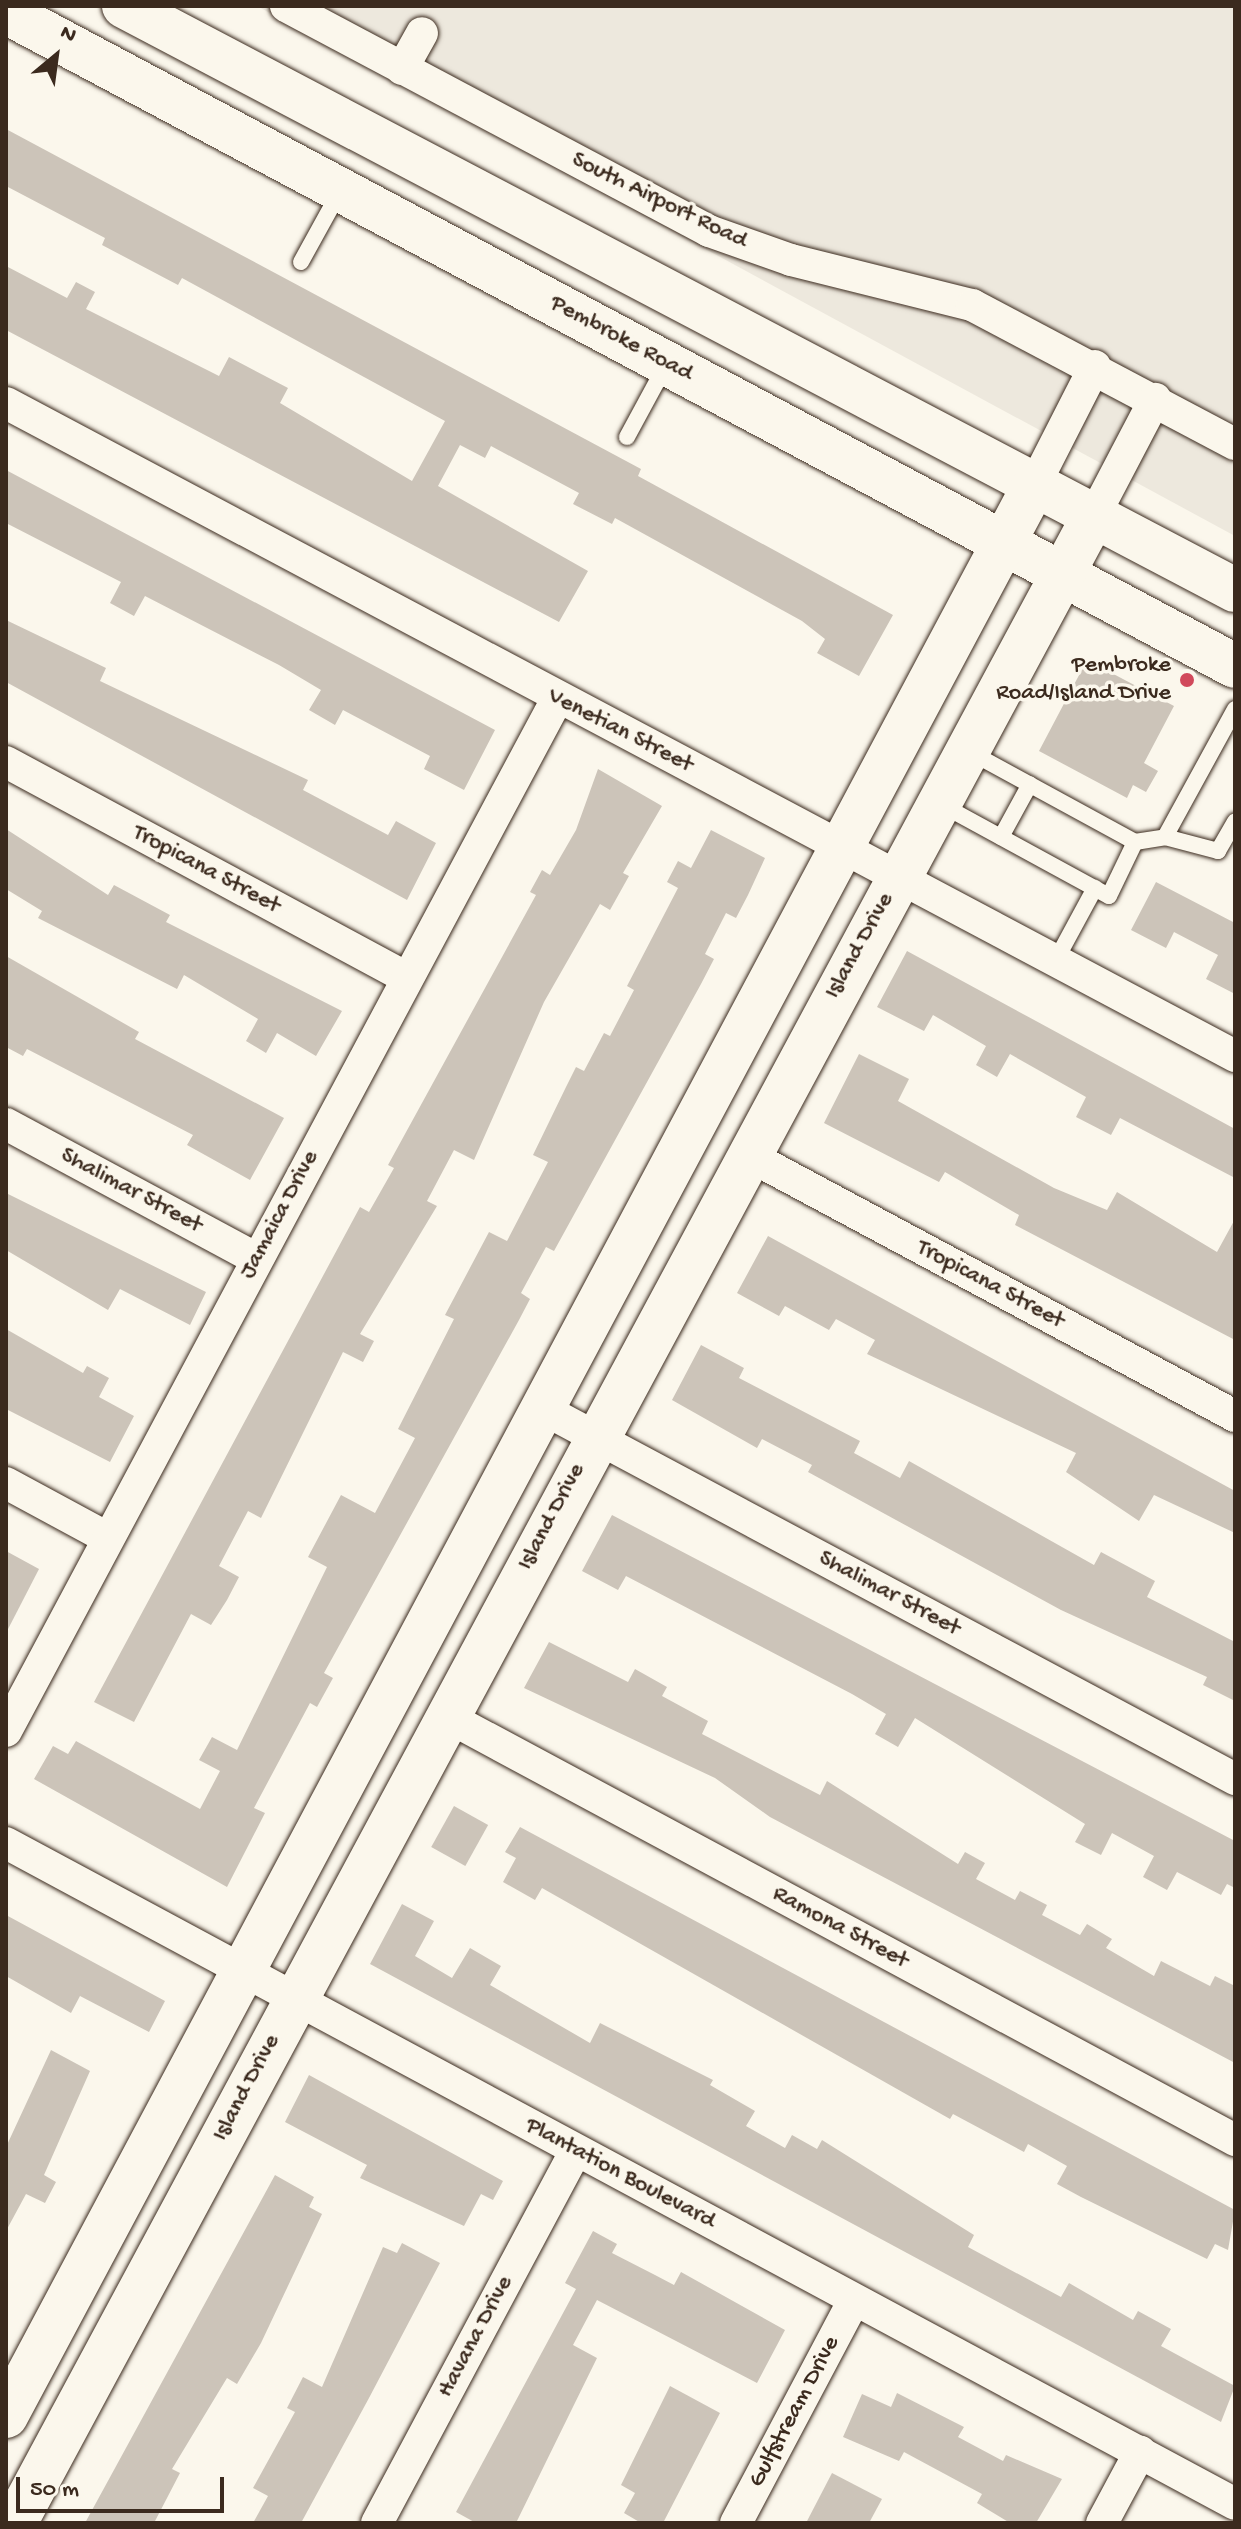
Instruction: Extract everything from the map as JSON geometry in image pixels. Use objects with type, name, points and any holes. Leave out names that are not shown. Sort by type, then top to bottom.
[{"type":"street","points":[[124,6],[1036,482],[1235,590]]},
{"type":"street","name":"South Airport Road","points":[[286,6],[709,231],[791,260],[962,301],[1095,366],[1235,444]]},
{"type":"street","name":"Pembroke Road","points":[[6,12],[1235,666]]},
{"type":"street","points":[[402,69],[422,33]]},
{"type":"street","points":[[6,2416],[1005,542],[1095,366]]},
{"type":"street","points":[[1095,514],[1155,399]]},
{"type":"street","name":"Venetian Street","points":[[6,403],[557,699],[900,876],[1235,1056]]},
{"type":"street","name":"Island Drive","points":[[15,2523],[746,1154],[942,805],[1095,514]]},
{"type":"street","name":"Jamaica Drive","points":[[6,1731],[106,1537],[557,699]]},
{"type":"street","name":"Tropicana Street","points":[[6,762],[406,977]]},
{"type":"street","name":"Shalimar Street","points":[[6,1124],[257,1259]]},
{"type":"street","name":"Tropicana Street","points":[[746,1154],[1235,1416]]},
{"type":"street","name":"Shalimar Street","points":[[543,1409],[1235,1779]]},
{"type":"street","points":[[6,1483],[106,1537]]},
{"type":"street","name":"Ramona Street","points":[[446,1716],[1235,2140]]},
{"type":"street","name":"Plantation Boulevard","points":[[6,1843],[1235,2504]]},
{"type":"street","name":"Havana Drive","points":[[377,2523],[576,2151]]},
{"type":"street","name":"Gulfstream Drive","points":[[736,2523],[854,2300]]},
{"type":"street","points":[[1102,2523],[1140,2452]]},
{"type":"lane","points":[[301,262],[340,191]]},
{"type":"lane","points":[[627,437],[667,363]]},
{"type":"lane","points":[[1165,837],[1235,709]]},
{"type":"lane","points":[[970,752],[1135,842],[1165,837],[1218,851],[1235,821]]},
{"type":"lane","points":[[1001,837],[1030,784]]},
{"type":"lane","points":[[942,805],[1109,896],[1135,842]]},
{"type":"lane","points":[[1056,960],[1095,888]]},
{"type":"shaded area","points":[[257,6],[1235,6],[1235,536]]},
{"type":"building","points":[[6,129],[641,469],[638,476],[893,615],[859,676],[817,653],[825,639],[802,621],[615,518],[612,524],[573,504],[579,493],[491,446],[485,458],[460,445],[438,486],[588,571],[559,622],[6,330],[6,266],[67,298],[76,282],[95,292],[86,309],[219,376],[229,357],[288,388],[280,403],[412,481],[445,421],[182,278],[178,285],[102,245],[105,238],[6,186]]},
{"type":"building","points":[[6,470],[495,730],[464,790],[424,769],[430,756],[343,710],[335,725],[309,710],[321,690],[279,665],[145,596],[134,616],[110,603],[121,582],[6,523]]},
{"type":"building","points":[[6,620],[106,668],[100,681],[308,780],[303,790],[388,835],[396,821],[436,843],[407,900],[6,682]]},
{"type":"building","points":[[1087,660],[1174,706],[1144,763],[1158,771],[1146,792],[1133,785],[1127,798],[1039,751]]},
{"type":"building","points":[[598,769],[662,806],[623,873],[629,876],[610,910],[600,904],[544,1002],[474,1160],[454,1150],[427,1201],[437,1206],[360,1334],[374,1341],[363,1362],[343,1352],[261,1518],[248,1511],[219,1566],[239,1577],[211,1625],[191,1614],[134,1722],[94,1702],[360,1207],[369,1212],[394,1168],[388,1165],[536,895],[530,892],[542,870],[550,875],[576,830]]},
{"type":"building","points":[[6,829],[108,895],[114,885],[170,915],[166,922],[342,1011],[316,1056],[277,1033],[266,1053],[246,1041],[258,1019],[184,975],[177,989],[38,918],[42,911],[6,889]]},
{"type":"building","points":[[711,830],[765,858],[736,918],[726,913],[705,954],[714,959],[554,1251],[546,1247],[521,1293],[530,1299],[324,1673],[333,1678],[317,1707],[310,1703],[254,1808],[265,1813],[227,1887],[34,1779],[53,1746],[68,1754],[76,1741],[200,1809],[220,1771],[199,1760],[212,1737],[237,1750],[327,1567],[308,1557],[341,1495],[375,1513],[415,1438],[398,1429],[454,1319],[445,1315],[489,1232],[507,1241],[548,1162],[533,1155],[576,1067],[584,1071],[604,1033],[610,1036],[634,990],[627,986],[678,888],[667,882],[678,861],[691,868]]},
{"type":"building","points":[[1156,882],[1235,923],[1235,994],[1206,979],[1218,955],[1174,932],[1166,948],[1131,930]]},
{"type":"building","points":[[907,951],[1235,1129],[1235,1178],[1120,1118],[1111,1135],[1076,1117],[1086,1097],[1010,1054],[997,1077],[976,1065],[986,1046],[933,1015],[924,1031],[877,1007]]},
{"type":"building","points":[[6,956],[139,1032],[135,1039],[284,1118],[250,1180],[187,1145],[193,1135],[27,1049],[23,1056],[6,1047]]},
{"type":"building","points":[[859,1054],[909,1079],[898,1101],[1054,1188],[1107,1210],[1117,1192],[1217,1252],[1235,1219],[1235,1340],[1015,1225],[1019,1215],[945,1172],[939,1182],[824,1123]]},
{"type":"building","points":[[6,1193],[206,1292],[190,1325],[120,1289],[108,1310],[6,1250]]},
{"type":"building","points":[[768,1236],[1235,1491],[1235,1533],[1154,1495],[1139,1521],[1066,1472],[1076,1453],[867,1354],[875,1340],[836,1319],[829,1330],[785,1306],[779,1316],[737,1293]]},
{"type":"building","points":[[6,1329],[83,1373],[87,1366],[109,1378],[99,1397],[134,1416],[110,1462],[6,1409]]},
{"type":"building","points":[[701,1345],[744,1368],[739,1378],[860,1441],[854,1453],[900,1478],[909,1461],[1094,1565],[1101,1552],[1155,1581],[1147,1597],[1235,1642],[1235,1701],[1203,1685],[1207,1677],[1061,1610],[808,1472],[812,1465],[762,1439],[757,1448],[672,1400]]},
{"type":"building","points":[[612,1515],[1235,1841],[1235,1888],[1227,1884],[1221,1895],[1177,1872],[1167,1890],[1143,1877],[1154,1856],[1112,1833],[1101,1855],[1075,1842],[1085,1824],[915,1718],[898,1747],[875,1734],[886,1714],[852,1694],[626,1576],[618,1590],[582,1571]]},
{"type":"building","points":[[6,1551],[39,1569],[6,1633]]},
{"type":"building","points":[[549,1642],[628,1682],[635,1669],[667,1687],[662,1696],[708,1721],[702,1734],[820,1795],[827,1781],[958,1864],[965,1852],[985,1863],[976,1879],[1015,1900],[1020,1891],[1047,1905],[1042,1915],[1080,1935],[1087,1924],[1112,1939],[1106,1948],[1154,1976],[1161,1961],[1210,1986],[1215,1976],[1235,1986],[1235,2063],[770,1817],[715,1778],[524,1688]]},
{"type":"building","points":[[454,1806],[488,1825],[465,1866],[431,1847]]},
{"type":"building","points":[[520,1827],[1235,2210],[1228,2250],[1215,2244],[1207,2259],[1081,2197],[1057,2184],[1067,2166],[1028,2144],[1024,2152],[953,2114],[950,2119],[542,1888],[535,1900],[503,1882],[516,1858],[505,1852]]},
{"type":"building","points":[[402,1904],[434,1921],[415,1956],[452,1978],[470,1948],[501,1966],[490,1985],[590,2043],[600,2023],[713,2080],[710,2085],[755,2111],[746,2126],[785,2148],[792,2135],[817,2149],[822,2140],[974,2235],[968,2247],[1061,2297],[1069,2283],[1133,2320],[1138,2311],[1171,2329],[1161,2346],[1235,2386],[1221,2422],[370,1964]]},
{"type":"building","points":[[6,1915],[165,2001],[149,2032],[80,1996],[71,2013],[6,1976]]},
{"type":"building","points":[[51,2050],[90,2071],[44,2175],[56,2182],[45,2203],[26,2194],[6,2231],[6,2147]]},
{"type":"building","points":[[309,2075],[503,2181],[493,2200],[481,2194],[464,2226],[360,2178],[367,2165],[285,2122]]},
{"type":"building","points":[[275,2175],[314,2197],[309,2207],[322,2214],[261,2343],[237,2384],[227,2378],[172,2469],[180,2473],[154,2523],[85,2523]]},
{"type":"building","points":[[593,2231],[617,2244],[612,2253],[674,2285],[681,2272],[785,2330],[757,2383],[597,2300],[573,2345],[597,2358],[516,2523],[476,2523],[456,2512],[576,2289],[565,2283]]},
{"type":"building","points":[[402,2243],[440,2263],[369,2398],[301,2523],[253,2523],[268,2496],[253,2488],[295,2412],[287,2408],[303,2377],[322,2387],[383,2247],[397,2253]]},
{"type":"building","points":[[670,2386],[720,2413],[663,2523],[641,2523],[624,2513],[635,2493],[621,2485]]},
{"type":"building","points":[[897,2393],[964,2427],[958,2437],[1003,2461],[1006,2455],[1062,2479],[1036,2523],[1010,2523],[977,2503],[982,2494],[904,2452],[899,2461],[843,2437],[862,2394],[891,2407]]},
{"type":"building","points":[[832,2473],[882,2499],[869,2523],[806,2523]]},
{"type":"place","name":"Pembroke Road/Island Drive","points":[[1187,680]]}]
